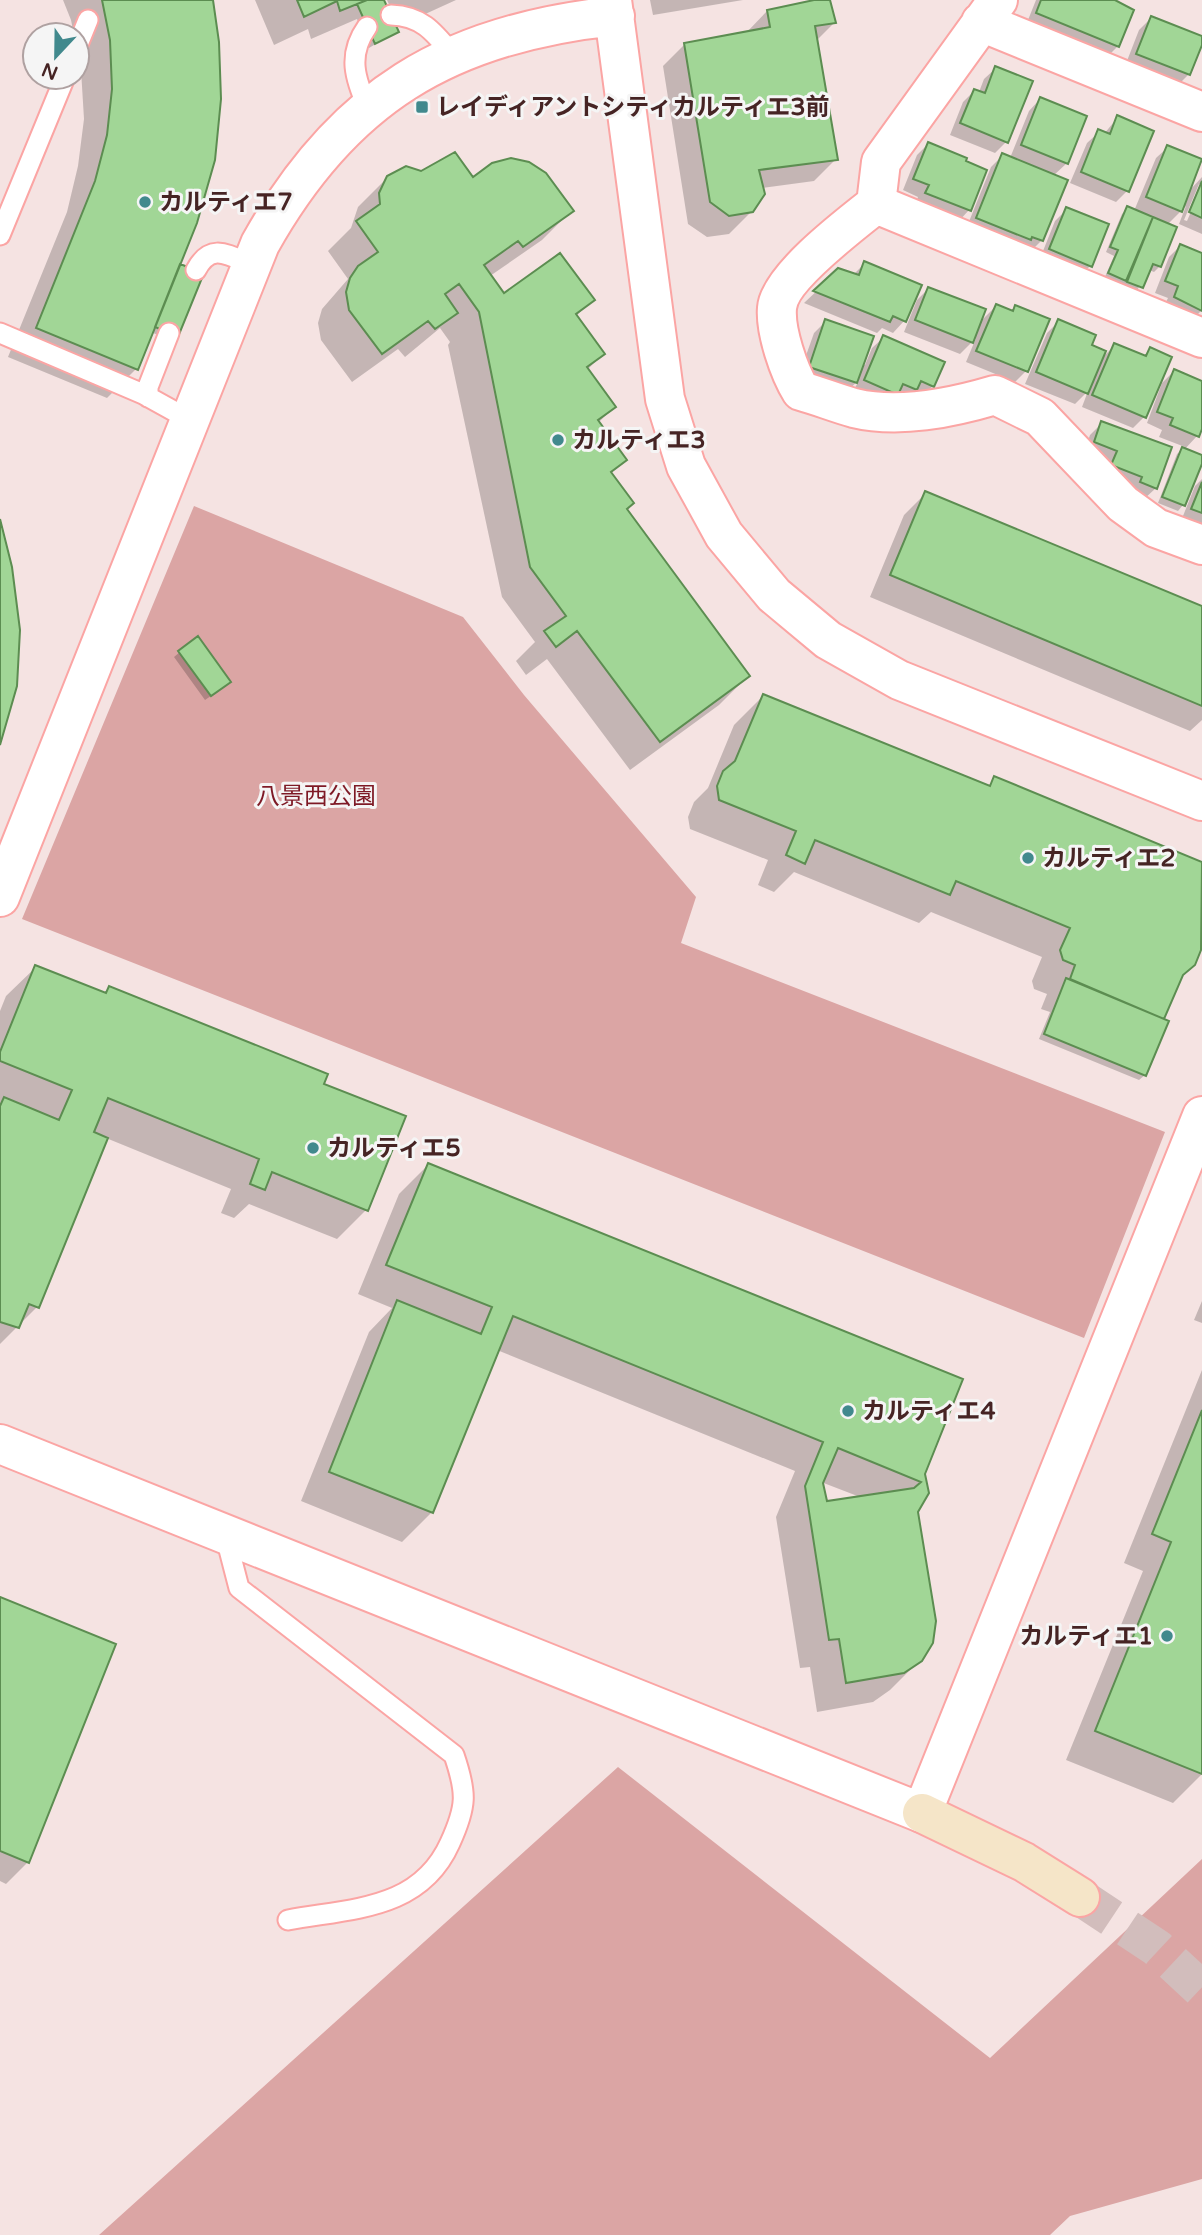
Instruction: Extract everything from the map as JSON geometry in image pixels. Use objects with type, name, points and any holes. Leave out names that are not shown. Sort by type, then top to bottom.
[{"type":"street","points":[[0,897],[11,839],[190,420],[260,244],[297,183],[320,153],[368,108],[414,76],[453,55],[514,33],[614,8],[665,399],[686,466],[724,535],[774,595],[828,640],[899,680],[1202,802]]},
{"type":"street","points":[[1202,112],[989,11],[881,162],[876,204],[819,252],[793,279],[776,307],[786,360],[801,391],[855,408],[904,412],[965,404],[995,395],[1040,417],[1123,504],[1156,528],[1202,545]]},
{"type":"street","points":[[876,204],[1202,338]]},
{"type":"street","points":[[922,1813],[1202,1116]]},
{"type":"street","points":[[0,1444],[922,1813],[1024,1862],[1080,1897]]},
{"type":"lane","points":[[391,15],[406,16],[424,22],[453,55]]},
{"type":"lane","points":[[367,27],[354,58],[355,79],[368,108]]},
{"type":"lane","points":[[0,235],[59,91]]},
{"type":"lane","points":[[195,270],[203,257],[214,253],[252,265]]},
{"type":"lane","points":[[0,333],[148,397],[190,420]]},
{"type":"lane","points":[[148,397],[148,387],[169,333]]},
{"type":"lane","points":[[225,1533],[239,1588],[454,1755],[465,1789],[463,1815],[440,1866],[421,1885],[381,1904],[289,1920]]},
{"type":"green space","name":"八景西公園","points":[[194,506],[463,617],[524,695],[696,897],[681,943],[1165,1132],[1084,1338],[22,919]]},
{"type":"green space","points":[[618,1767],[990,2058],[1202,1859],[1202,2179],[1070,2216],[1050,2235],[99,2235]]},
{"type":"building","name":"カルティエ7","points":[[102,0],[213,0],[219,42],[221,99],[215,160],[197,223],[138,370],[36,328],[95,181],[107,135],[112,89],[110,40]]},
{"type":"building","points":[[297,0],[367,0],[340,11],[337,1],[304,17]]},
{"type":"building","points":[[367,0],[384,0],[399,32],[375,44],[357,4]]},
{"type":"building","points":[[814,0],[830,0],[836,23],[815,26],[838,160],[759,170],[765,194],[753,212],[729,216],[710,202],[684,43],[770,27],[767,10]]},
{"type":"building","points":[[1041,0],[1115,0],[1134,10],[1119,47],[1036,13]]},
{"type":"building","points":[[1151,16],[1202,36],[1202,45],[1190,75],[1136,54]]},
{"type":"building","points":[[995,66],[1033,81],[1008,143],[960,123],[974,89],[985,93]]},
{"type":"building","points":[[1040,97],[1087,116],[1068,164],[1021,145]]},
{"type":"building","points":[[1117,115],[1154,131],[1129,192],[1081,172],[1098,129],[1110,134]]},
{"type":"building","points":[[928,142],[967,158],[966,161],[987,170],[971,211],[925,193],[929,185],[913,179]]},
{"type":"building","points":[[1167,145],[1202,159],[1182,212],[1146,197]]},
{"type":"building","name":"カルティエ3","points":[[455,152],[473,177],[492,163],[511,158],[529,162],[546,173],[574,211],[523,247],[518,241],[484,265],[504,293],[560,253],[595,300],[576,314],[605,354],[587,367],[616,407],[598,420],[627,460],[611,472],[634,503],[627,509],[750,676],[660,742],[577,631],[556,647],[544,631],[566,616],[530,567],[479,312],[459,284],[445,294],[458,313],[435,329],[428,321],[382,354],[349,310],[346,292],[350,278],[358,266],[378,252],[356,221],[380,204],[379,193],[387,176],[406,166],[421,171]]},
{"type":"building","points":[[1002,153],[1068,180],[1043,241],[1032,237],[1031,240],[976,218]]},
{"type":"building","points":[[1202,181],[1202,218],[1189,212]]},
{"type":"building","points":[[1127,206],[1153,217],[1126,281],[1108,273],[1118,250],[1110,247]]},
{"type":"building","points":[[1066,207],[1109,224],[1092,267],[1049,249]]},
{"type":"building","points":[[1153,217],[1177,227],[1161,267],[1153,264],[1143,288],[1127,282]]},
{"type":"building","points":[[1180,244],[1202,253],[1202,311],[1174,297],[1178,286],[1165,281]]},
{"type":"building","points":[[864,261],[922,285],[906,322],[893,316],[890,322],[813,291],[838,268],[859,275]]},
{"type":"building","points":[[180,264],[204,273],[178,337],[155,327]]},
{"type":"building","points":[[928,287],[986,309],[973,343],[915,320]]},
{"type":"building","points":[[996,304],[1013,311],[1015,305],[1050,319],[1028,372],[976,351]]},
{"type":"building","points":[[825,319],[874,336],[857,383],[809,367]]},
{"type":"building","points":[[1058,319],[1096,335],[1092,345],[1106,351],[1088,394],[1036,372]]},
{"type":"building","points":[[883,335],[945,362],[934,387],[921,381],[917,390],[903,384],[898,395],[864,380]]},
{"type":"building","points":[[1114,343],[1146,356],[1150,347],[1172,357],[1146,418],[1092,395]]},
{"type":"building","points":[[1174,369],[1202,381],[1202,429],[1199,437],[1170,425],[1173,418],[1157,412]]},
{"type":"building","points":[[1101,421],[1172,447],[1157,489],[1140,482],[1142,477],[1111,465],[1117,451],[1094,442]]},
{"type":"building","points":[[1182,447],[1202,455],[1202,464],[1185,506],[1162,497]]},
{"type":"building","points":[[1202,482],[1202,513],[1191,509]]},
{"type":"building","points":[[925,491],[1202,606],[1202,706],[890,575]]},
{"type":"building","points":[[0,519],[12,567],[20,630],[17,686],[0,745]]},
{"type":"building","points":[[198,636],[231,682],[211,696],[178,651]]},
{"type":"building","name":"カルティエ2","points":[[763,694],[990,786],[994,776],[1202,862],[1201,950],[1195,965],[1183,975],[1164,1019],[1070,979],[1075,965],[1063,960],[1060,950],[1070,928],[956,881],[950,895],[815,840],[805,864],[786,855],[796,831],[719,800],[717,786],[723,771],[735,761]]},
{"type":"building","name":"カルティエ5","points":[[35,965],[106,993],[109,986],[328,1074],[324,1084],[406,1116],[368,1211],[272,1172],[265,1190],[250,1184],[259,1159],[108,1098],[94,1132],[108,1138],[39,1308],[29,1304],[19,1328],[0,1322],[0,1106],[4,1097],[59,1120],[72,1090],[0,1061],[0,1052]]},
{"type":"building","points":[[1066,978],[1169,1021],[1146,1076],[1044,1034]]},
{"type":"building","name":"カルティエ4","points":[[428,1163],[963,1379],[925,1474],[929,1493],[918,1512],[936,1621],[933,1643],[922,1661],[904,1673],[846,1683],[839,1639],[829,1640],[805,1486],[823,1442],[513,1316],[433,1513],[329,1472],[397,1300],[481,1334],[492,1307],[386,1265]],"holes":[[[838,1448],[921,1482],[914,1488],[827,1501],[823,1483]]]},
{"type":"building","name":"カルティエ1","points":[[1202,1410],[1202,1774],[1095,1731],[1171,1542],[1152,1534]]},
{"type":"building","points":[[0,1597],[116,1644],[29,1863],[0,1851]]},
{"type":"tunnel","points":[[1080,1897],[1157,1948],[1202,1990]]},
{"type":"place","name":"レイディアントシティカルティエ3前","points":[[422,107]]},
{"type":"place","name":"カルティエ7","points":[[145,202]]},
{"type":"place","name":"カルティエ3","points":[[558,440]]},
{"type":"place","name":"カルティエ2","points":[[1028,858]]},
{"type":"place","name":"カルティエ5","points":[[313,1148]]},
{"type":"place","name":"カルティエ4","points":[[848,1411]]},
{"type":"place","name":"カルティエ1","points":[[1167,1636]]}]
